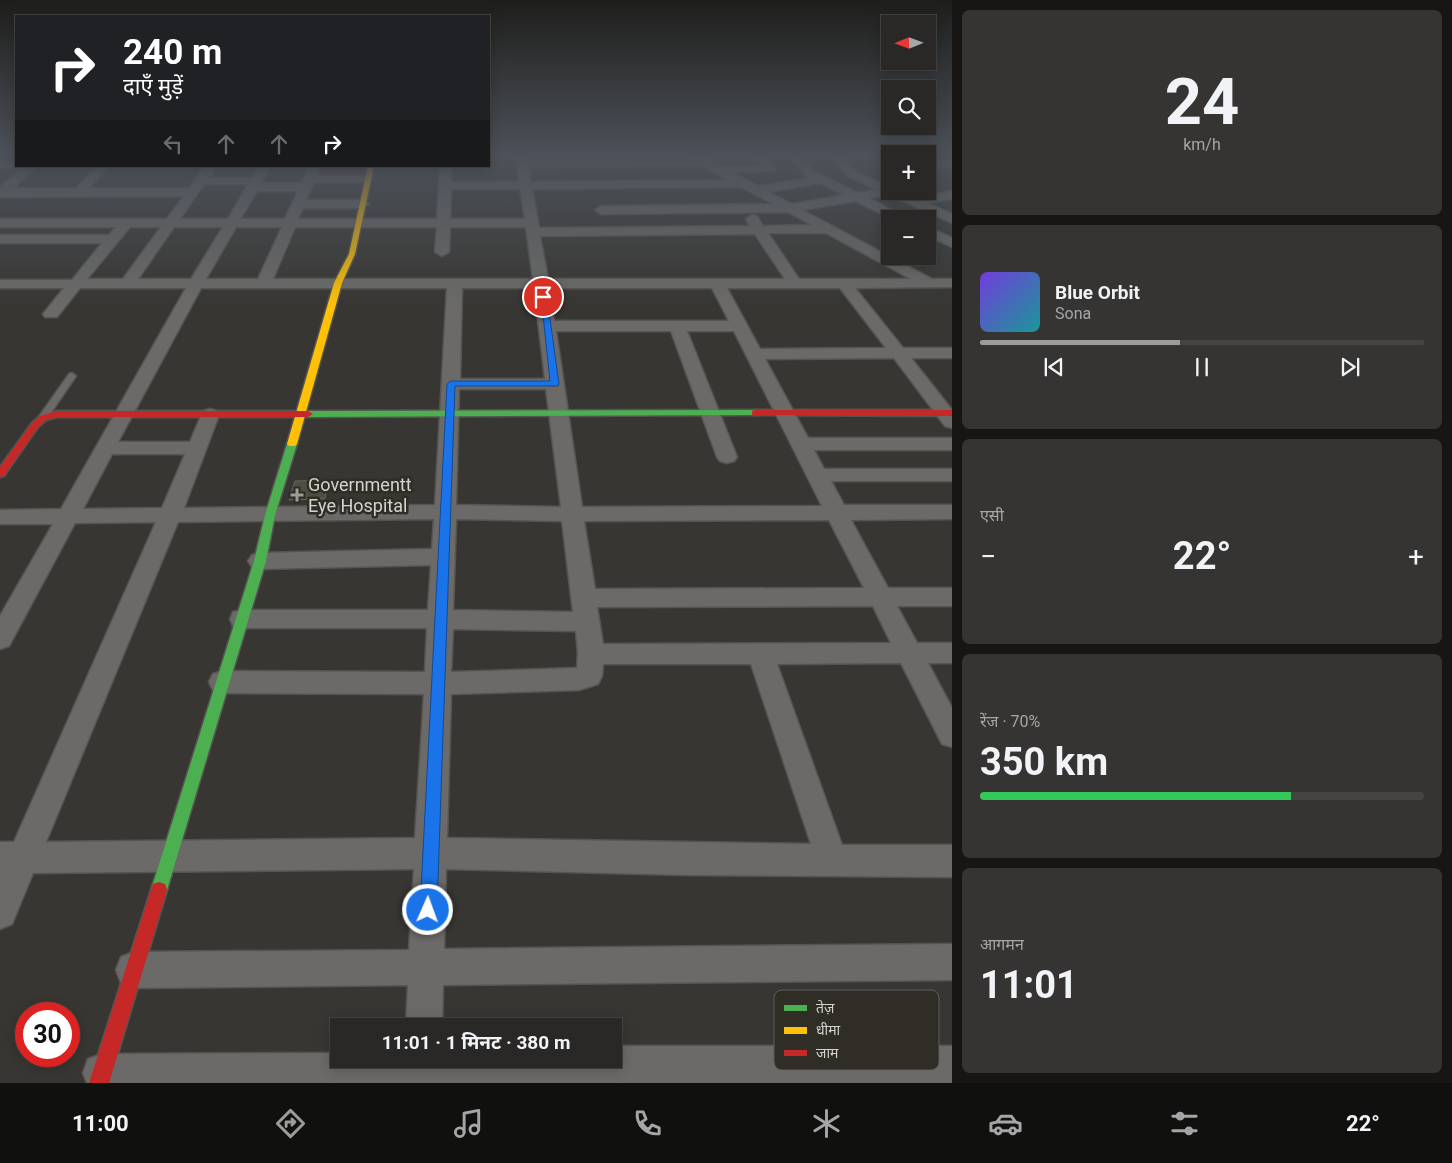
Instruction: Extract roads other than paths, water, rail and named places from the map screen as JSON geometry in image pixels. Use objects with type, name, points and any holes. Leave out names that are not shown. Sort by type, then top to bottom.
[{"type":"street","points":[[128,284],[182,206]]},
{"type":"street","points":[[0,639],[196,284],[241,206]]},
{"type":"street","points":[[264,284],[298,206]]},
{"type":"street","points":[[0,223],[172,222],[294,214],[352,206]]},
{"type":"street","points":[[362,206],[352,254],[338,283],[302,414],[270,515],[260,561],[101,1078],[621,1065],[774,1065]]},
{"type":"street","points":[[442,252],[444,206]]},
{"type":"street","points":[[222,682],[438,683],[579,679],[589,676],[591,654],[587,622],[529,206]]},
{"type":"street","points":[[743,206],[795,283]]},
{"type":"street","points":[[785,206],[952,295]]},
{"type":"street","points":[[601,210],[745,209],[790,208],[805,206]]},
{"type":"street","points":[[924,206],[949,215]]},
{"type":"street","points":[[97,223],[111,208]]},
{"type":"street","points":[[294,214],[360,222],[443,223],[533,233],[768,243]]},
{"type":"street","points":[[51,314],[126,223]]},
{"type":"street","points":[[533,233],[829,229]]},
{"type":"street","points":[[936,235],[952,243]]},
{"type":"street","points":[[0,239],[112,239]]},
{"type":"street","points":[[424,1018],[455,283]]},
{"type":"street","points":[[717,283],[952,736]]},
{"type":"street","points":[[844,283],[950,416]]},
{"type":"street","points":[[0,284],[952,283]]},
{"type":"street","points":[[547,326],[740,326]]},
{"type":"street","points":[[677,326],[727,457]]},
{"type":"street","points":[[754,354],[952,354]]},
{"type":"street","points":[[451,384],[555,384]]},
{"type":"street","points":[[0,474],[35,425],[44,418],[57,414],[784,413],[950,416]]},
{"type":"street","points":[[0,912],[12,857],[170,516],[210,415]]},
{"type":"street","points":[[801,444],[952,444]]},
{"type":"street","points":[[106,448],[197,448]]},
{"type":"street","points":[[817,475],[952,475]]},
{"type":"street","points":[[0,517],[446,512],[572,514],[952,512]]},
{"type":"street","points":[[260,561],[444,557]]},
{"type":"street","points":[[583,598],[952,597]]},
{"type":"street","points":[[242,619],[441,619],[587,622]]},
{"type":"street","points":[[591,654],[952,653]]},
{"type":"street","points":[[760,654],[832,860]]},
{"type":"street","points":[[12,857],[430,853],[952,861]]},
{"type":"street","points":[[134,970],[952,962]]},
{"type":"street","points":[[939,1065],[952,1065]]},
{"type":"lane","points":[[44,418],[56,396],[72,376]]},
{"type":"place","name":"Governmentt Eye Hospital","points":[[297,495]]}]
